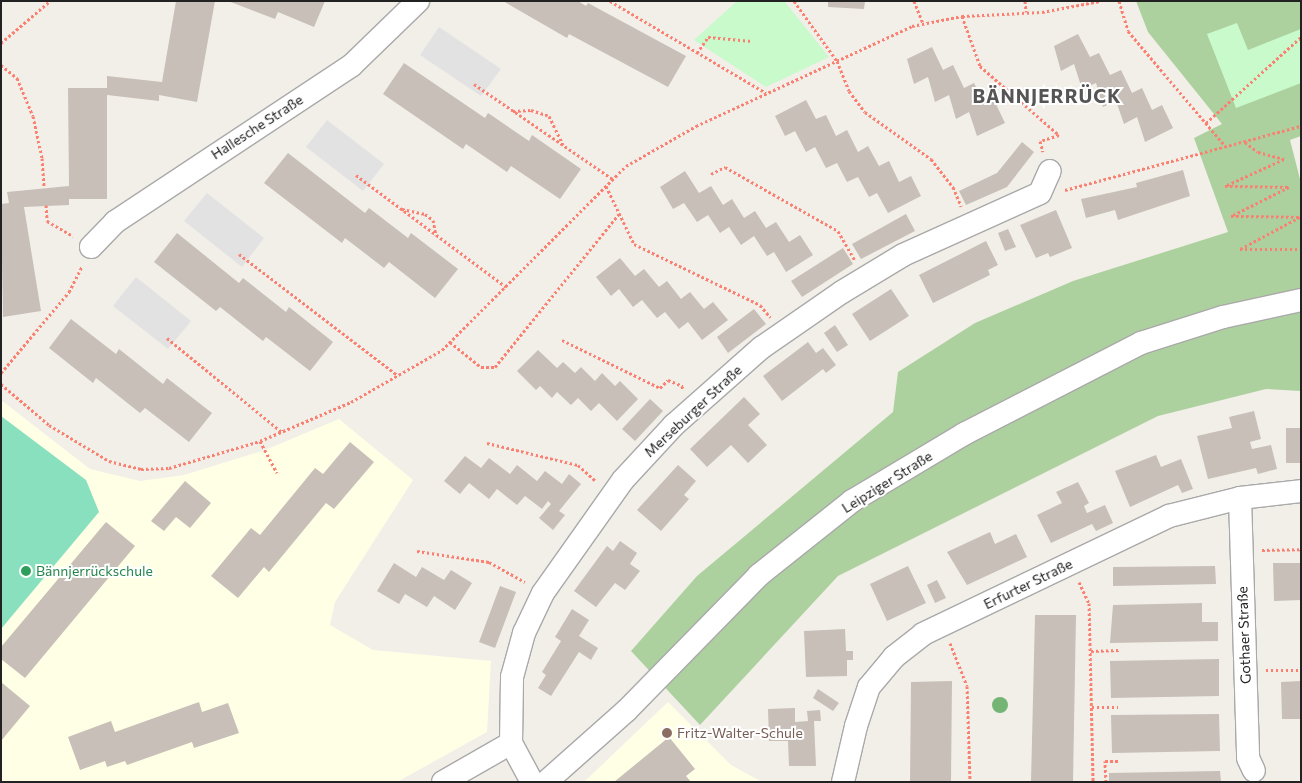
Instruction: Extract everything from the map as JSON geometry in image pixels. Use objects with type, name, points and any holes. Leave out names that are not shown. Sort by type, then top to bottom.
[{"type":"street","name":"Hallesche Straße","points":[[91,247],[115,222],[352,65],[418,1]]},
{"type":"street","points":[[1040,193],[1050,171]]},
{"type":"street","name":"Merseburger Straße","points":[[510,743],[512,677],[524,633],[543,593],[623,480],[674,425],[761,348],[842,292],[902,255],[1040,193]]},
{"type":"street","name":"Leipziger Straße","points":[[546,782],[627,710],[759,575],[852,500],[964,434],[1141,343],[1223,317],[1301,300]]},
{"type":"street","name":"Erfurter Straße","points":[[843,782],[856,726],[869,687],[894,657],[923,634],[1169,516],[1240,498],[1301,491]]},
{"type":"street","name":"Gothaer Straße","points":[[1240,498],[1248,758],[1254,770]]},
{"type":"street","points":[[443,782],[510,743],[532,782]]},
{"type":"path","points":[[1,43],[43,3],[50,1]]},
{"type":"path","points":[[610,1],[766,93]]},
{"type":"path","points":[[794,1],[837,61],[850,91],[865,112],[931,160],[953,187],[962,208]]},
{"type":"path","points":[[914,1],[923,23]]},
{"type":"path","points":[[1025,1],[1026,12]]},
{"type":"path","points":[[1,384],[49,425],[109,460],[140,470],[169,468],[260,440],[351,402],[442,350],[626,166],[696,126],[923,23],[962,16],[1042,12],[1100,1]]},
{"type":"path","points":[[1119,1],[1128,31],[1226,147]]},
{"type":"path","points":[[962,16],[980,66],[1059,135],[1040,141]]},
{"type":"path","points":[[697,53],[708,37],[752,41]]},
{"type":"path","points":[[1206,123],[1301,37]]},
{"type":"path","points":[[1,65],[17,78],[33,116],[42,158],[44,186]]},
{"type":"path","points":[[474,84],[613,180]]},
{"type":"path","points":[[513,111],[531,110],[549,116],[563,145]]},
{"type":"path","points":[[1040,193],[1080,189],[1301,126]]},
{"type":"path","points":[[1245,142],[1258,152],[1284,160],[1225,186],[1289,187],[1231,216],[1300,217],[1240,249],[1301,249]]},
{"type":"path","points":[[711,174],[725,167],[838,230],[860,267]]},
{"type":"path","points":[[356,175],[506,287]]},
{"type":"path","points":[[606,186],[634,244],[760,305],[774,323]]},
{"type":"path","points":[[1,372],[69,292],[91,247],[47,220],[46,205]]},
{"type":"path","points":[[401,209],[426,214],[433,220],[436,235]]},
{"type":"path","points":[[450,342],[481,367],[495,367],[619,214]]},
{"type":"path","points":[[239,254],[398,375]]},
{"type":"path","points":[[167,338],[282,432]]},
{"type":"path","points":[[562,340],[660,388],[668,380],[683,386],[677,393]]},
{"type":"path","points":[[260,440],[277,473]]},
{"type":"path","points":[[487,443],[578,465],[598,484]]},
{"type":"path","points":[[1265,550],[1301,549]]},
{"type":"path","points":[[417,550],[489,562],[526,583]]},
{"type":"path","points":[[1089,603],[1093,782]]},
{"type":"path","points":[[943,625],[967,686],[970,782]]},
{"type":"path","points":[[1091,650],[1119,650]]},
{"type":"path","points":[[1245,671],[1301,670]]},
{"type":"path","points":[[1092,707],[1118,707]]},
{"type":"path","points":[[1106,782],[1105,761],[1118,760]]},
{"type":"shaded area","points":[[439,27],[501,69],[481,96],[420,55]]},
{"type":"shaded area","points":[[327,120],[384,164],[363,191],[306,147]]},
{"type":"shaded area","points":[[207,193],[264,238],[242,267],[184,221]]},
{"type":"shaded area","points":[[136,277],[191,321],[168,349],[113,306]]},
{"type":"shaded area","name":"Bännjerrückschule","points":[[1,400],[90,469],[140,481],[184,475],[265,450],[339,419],[413,480],[335,602],[330,625],[373,650],[491,661],[487,732],[397,782],[1,782]]},
{"type":"shaded area","name":"Fritz-Walter-Schule","points":[[668,702],[731,765],[762,782],[584,782]]},
{"type":"green space","points":[[737,1],[785,2],[829,57],[766,87],[694,40]]},
{"type":"green space","points":[[1136,1],[1301,1],[1301,136],[1290,140],[1301,183],[1301,391],[1266,389],[1158,416],[838,576],[700,725],[631,651],[697,576],[893,412],[898,372],[975,323],[1073,281],[1228,232],[1194,138],[1222,124],[1148,32]]},
{"type":"green space","points":[[1237,23],[1248,50],[1301,29],[1301,83],[1236,108],[1207,34]]},
{"type":"green space","name":"Bännjerrückschule","points":[[1,416],[86,480],[99,512],[1,629]]},
{"type":"building","points":[[176,1],[215,1],[197,102],[159,95],[159,101],[107,95],[107,199],[69,199],[69,205],[24,207],[41,311],[3,317],[1,204],[9,203],[7,192],[69,186],[68,88],[107,88],[107,76],[162,82]]},
{"type":"building","points":[[228,1],[325,1],[314,27],[278,12],[275,19]]},
{"type":"building","points":[[503,1],[578,1],[586,6],[588,3],[686,56],[668,87],[569,34],[567,38]]},
{"type":"building","points":[[828,1],[865,1],[864,9],[828,7]]},
{"type":"building","points":[[1078,34],[1090,57],[1099,53],[1110,75],[1121,70],[1132,93],[1142,88],[1152,110],[1162,105],[1173,128],[1145,142],[1137,117],[1124,124],[1116,101],[1103,107],[1096,83],[1082,89],[1074,64],[1061,71],[1054,46]]},
{"type":"building","points":[[932,47],[943,70],[953,65],[964,88],[974,83],[985,105],[994,100],[1005,123],[977,136],[969,112],[956,119],[949,95],[935,102],[928,77],[914,84],[907,59]]},
{"type":"building","points":[[404,63],[485,118],[488,113],[529,141],[532,135],[581,169],[560,199],[511,166],[507,172],[466,144],[463,149],[383,94]]},
{"type":"building","points":[[806,100],[816,119],[826,115],[836,136],[847,130],[858,152],[868,146],[879,166],[889,161],[899,182],[911,176],[921,196],[888,213],[877,193],[869,197],[858,177],[847,182],[837,163],[826,168],[815,147],[806,152],[795,131],[785,136],[775,116]]},
{"type":"building","points":[[1022,142],[1034,152],[1007,187],[966,205],[959,191],[997,173]]},
{"type":"building","points":[[288,153],[365,213],[369,208],[408,238],[411,233],[458,269],[435,298],[389,262],[384,268],[345,238],[342,243],[264,183]]},
{"type":"building","points":[[1183,170],[1190,196],[1118,220],[1115,210],[1086,218],[1081,199],[1137,187],[1136,183]]},
{"type":"building","points":[[685,171],[699,193],[711,186],[723,205],[732,199],[744,218],[755,211],[766,228],[776,222],[789,242],[800,235],[813,255],[786,272],[774,252],[767,256],[754,236],[741,245],[729,227],[720,233],[708,215],[697,222],[684,203],[673,209],[660,187]]},
{"type":"building","points":[[1056,210],[1072,248],[1050,257],[1048,253],[1036,258],[1020,225]]},
{"type":"building","points":[[906,214],[915,231],[861,259],[852,244]]},
{"type":"building","points":[[1008,229],[1016,247],[1005,251],[998,233]]},
{"type":"building","points":[[177,233],[239,283],[243,278],[286,312],[289,307],[333,342],[310,371],[266,337],[263,341],[220,307],[216,311],[154,262]]},
{"type":"building","points":[[986,241],[998,265],[988,270],[990,275],[933,303],[919,275]]},
{"type":"building","points":[[843,248],[853,264],[802,297],[791,281]]},
{"type":"building","points":[[620,258],[635,276],[644,269],[659,287],[667,281],[681,299],[690,292],[704,309],[713,302],[728,320],[702,340],[688,322],[679,329],[665,312],[657,318],[642,300],[633,307],[619,289],[611,296],[596,277]]},
{"type":"building","points":[[891,289],[909,316],[870,341],[852,314]]},
{"type":"building","points":[[754,309],[766,324],[728,353],[717,337]]},
{"type":"building","points":[[71,319],[116,354],[119,349],[163,384],[167,378],[212,413],[189,442],[145,408],[140,413],[96,378],[93,383],[49,348]]},
{"type":"building","points":[[835,325],[848,345],[837,352],[824,333]]},
{"type":"building","points":[[808,342],[816,353],[823,348],[836,365],[826,373],[823,369],[782,401],[763,376]]},
{"type":"building","points":[[538,350],[557,368],[563,362],[575,373],[581,367],[595,381],[602,373],[615,386],[620,381],[638,399],[617,421],[599,403],[591,411],[578,398],[571,405],[557,392],[552,398],[540,386],[536,390],[517,371]]},
{"type":"building","points":[[744,397],[760,414],[748,425],[767,445],[748,463],[731,445],[707,467],[690,449]]},
{"type":"building","points":[[650,399],[663,411],[635,441],[622,429]]},
{"type":"building","points":[[1254,411],[1261,439],[1250,442],[1252,449],[1271,445],[1277,469],[1258,474],[1256,468],[1208,479],[1197,436],[1232,428],[1229,417]]},
{"type":"building","points":[[1286,428],[1301,428],[1301,463],[1286,463]]},
{"type":"building","points":[[350,442],[374,462],[334,509],[326,503],[269,572],[264,567],[238,598],[211,576],[251,528],[260,535],[315,468],[323,474]]},
{"type":"building","points":[[1156,455],[1161,467],[1181,459],[1193,489],[1182,493],[1178,485],[1130,507],[1115,471]]},
{"type":"building","points":[[465,456],[481,468],[489,458],[510,474],[517,465],[537,481],[545,471],[562,484],[569,474],[581,484],[559,511],[565,515],[553,530],[539,518],[551,504],[548,501],[542,509],[525,496],[517,505],[497,489],[489,499],[469,483],[460,494],[444,481]]},
{"type":"building","points":[[678,465],[696,481],[684,495],[689,499],[661,531],[637,510]]},
{"type":"building","points":[[185,481],[211,503],[190,528],[176,517],[164,531],[151,521]]},
{"type":"building","points":[[1078,482],[1089,503],[1084,506],[1087,513],[1105,505],[1113,523],[1096,531],[1092,524],[1051,543],[1037,515],[1062,503],[1056,492]]},
{"type":"building","points":[[106,522],[135,546],[25,678],[1,659],[1,647]]},
{"type":"building","points":[[990,532],[995,544],[1016,534],[1027,557],[967,585],[947,552]]},
{"type":"building","points":[[620,541],[637,553],[630,564],[640,571],[625,590],[615,583],[596,607],[574,591],[607,546],[613,551]]},
{"type":"building","points":[[394,563],[416,577],[422,567],[444,580],[451,570],[472,583],[455,610],[434,596],[427,607],[405,594],[399,604],[377,591]]},
{"type":"building","points":[[1273,563],[1301,563],[1301,600],[1274,601]]},
{"type":"building","points":[[908,566],[926,603],[887,621],[870,584]]},
{"type":"building","points":[[1215,566],[1216,584],[1113,586],[1113,567]]},
{"type":"building","points":[[937,580],[946,598],[935,603],[927,585]]},
{"type":"building","points":[[500,586],[516,592],[495,648],[479,642]]},
{"type":"building","points":[[1202,603],[1202,622],[1218,622],[1218,641],[1110,643],[1113,605]]},
{"type":"building","points":[[572,609],[589,620],[579,636],[598,648],[591,660],[579,652],[551,696],[538,688],[546,675],[542,672],[561,641],[555,637]]},
{"type":"building","points":[[1035,615],[1076,615],[1073,782],[1031,782]]},
{"type":"building","points":[[845,629],[846,651],[853,651],[853,660],[847,660],[847,676],[806,677],[804,631]]},
{"type":"building","points":[[1219,659],[1219,696],[1111,698],[1110,661]]},
{"type":"building","points":[[952,681],[951,782],[910,782],[911,682]]},
{"type":"building","points":[[1301,681],[1301,719],[1282,719],[1281,682]]},
{"type":"building","points":[[1,682],[30,706],[1,741]]},
{"type":"building","points":[[818,689],[839,703],[833,711],[813,698]]},
{"type":"building","points":[[199,702],[202,712],[228,703],[239,733],[194,748],[192,742],[127,765],[125,761],[107,767],[105,761],[80,770],[68,737],[111,721],[115,732]]},
{"type":"building","points":[[795,708],[795,722],[808,721],[807,711],[820,710],[821,721],[814,721],[816,766],[789,766],[788,741],[769,741],[768,709]]},
{"type":"building","points":[[1219,714],[1220,751],[1112,753],[1111,715]]},
{"type":"building","points":[[669,737],[695,769],[686,776],[691,782],[614,782]]},
{"type":"building","points":[[1220,771],[1221,782],[1109,782],[1109,773]]},
{"type":"place","name":"Bännjerrückschule","points":[[26,571]]},
{"type":"place","name":"Fritz-Walter-Schule","points":[[667,733]]},
{"type":"district","name":"BÄNNJERRÜCK","points":[[1047,96]]}]
